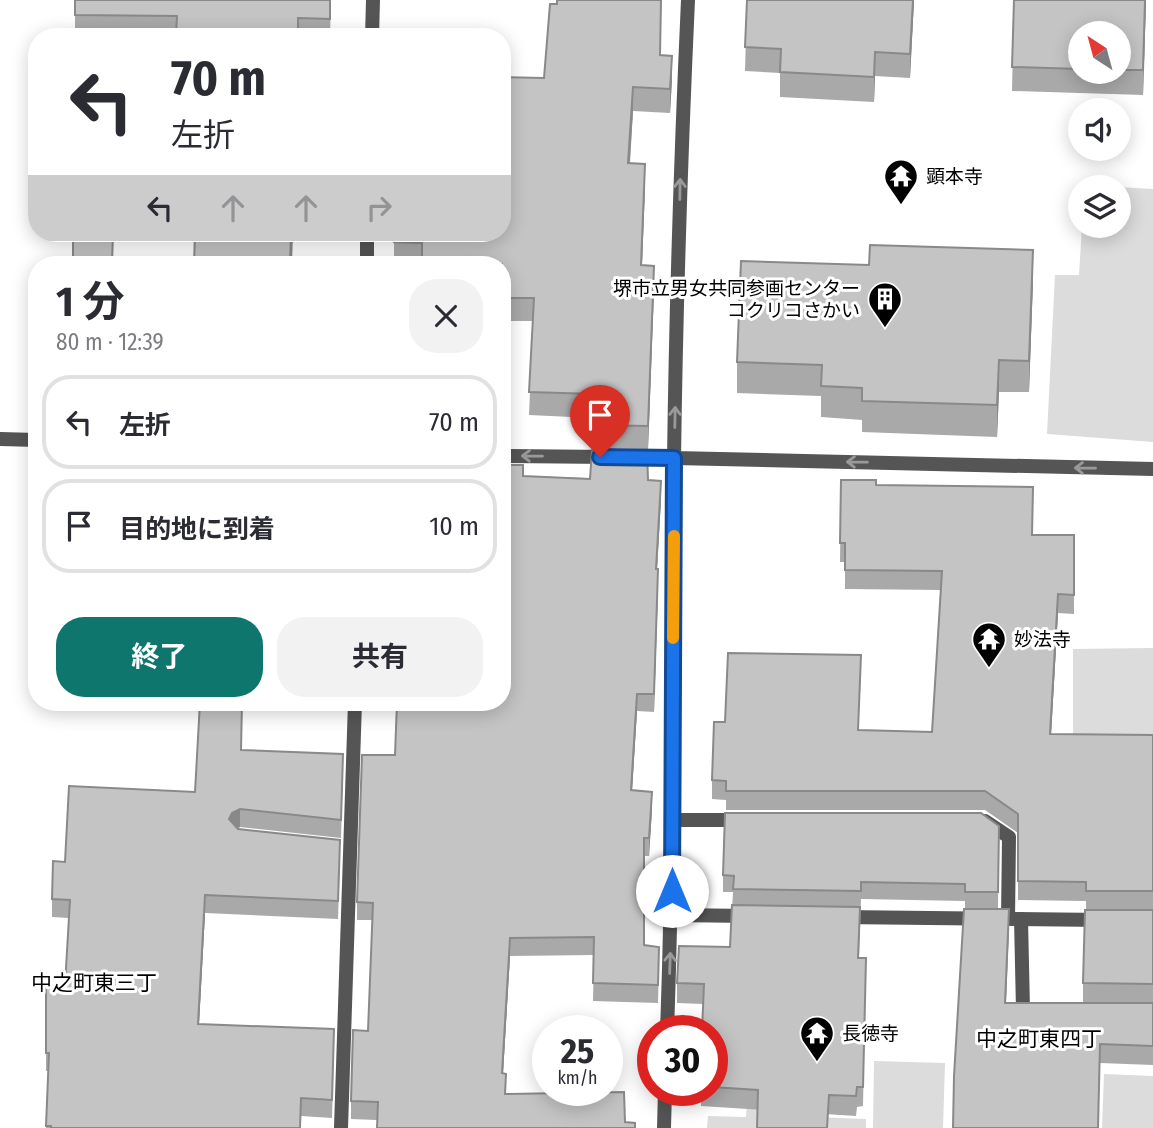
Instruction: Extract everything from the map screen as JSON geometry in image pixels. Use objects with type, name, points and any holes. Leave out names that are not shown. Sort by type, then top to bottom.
[{"type":"street","points":[[372,28],[373,0]]},
{"type":"street","points":[[668,1015],[672,915],[674,458],[681,158],[688,0]]},
{"type":"street","points":[[0,439],[28,440]]},
{"type":"street","points":[[511,456],[1153,470]]},
{"type":"street","points":[[341,1128],[343,848],[354,711]]},
{"type":"street","points":[[672,820],[753,820]]},
{"type":"street","points":[[970,820],[984,820],[1009,837],[1023,1010],[1049,1010]]},
{"type":"street","points":[[672,915],[770,916]]},
{"type":"street","points":[[826,917],[1114,920]]},
{"type":"street","points":[[664,1128],[665,1106]]},
{"type":"shaded area","points":[[1131,188],[1153,189],[1153,442],[1047,434],[1055,275],[1079,275],[1081,238],[1131,238]]},
{"type":"shaded area","points":[[1153,648],[1153,743],[1073,743],[1073,649]]},
{"type":"shaded area","points":[[874,1061],[945,1063],[943,1128],[873,1128]]},
{"type":"shaded area","points":[[1104,1074],[1153,1076],[1153,1128],[1102,1128]]},
{"type":"shaded area","points":[[747,1101],[788,1116],[866,1119],[866,1128],[707,1128],[708,1116],[746,1117]]},
{"type":"building","points":[[75,0],[330,0],[330,19],[298,18],[298,28],[176,28],[177,16],[75,15]]},
{"type":"building","points":[[557,0],[661,0],[660,55],[672,56],[670,89],[633,87],[628,163],[645,164],[641,265],[654,266],[648,426],[593,425],[595,394],[529,392],[534,298],[511,298],[511,256],[422,256],[422,243],[394,242],[511,242],[511,77],[544,78],[550,4],[557,4]]},
{"type":"building","points":[[747,0],[913,0],[910,54],[875,52],[874,77],[780,72],[781,49],[745,47]]},
{"type":"building","points":[[1014,0],[1145,0],[1143,70],[1131,70],[1131,21],[1068,21],[1068,69],[1012,67]]},
{"type":"building","points":[[73,242],[113,242],[112,256],[73,256]]},
{"type":"building","points":[[195,242],[291,242],[290,256],[194,256]]},
{"type":"building","name":"堺市立男女共同参画センター コクリコさかい","points":[[870,245],[1033,250],[1029,361],[999,360],[997,405],[862,401],[862,388],[821,386],[822,365],[737,362],[741,261],[869,265]]},
{"type":"building","points":[[592,450],[647,451],[648,480],[661,481],[656,569],[654,694],[637,694],[631,790],[652,792],[649,838],[644,838],[644,945],[659,947],[658,985],[593,983],[594,937],[510,938],[502,1073],[506,1074],[505,1094],[532,1094],[532,1106],[623,1106],[624,1092],[625,1122],[635,1123],[635,1128],[377,1128],[378,1102],[351,1101],[353,1030],[368,1031],[373,903],[357,902],[362,755],[395,755],[397,711],[511,711],[511,465],[523,465],[523,476],[590,479]]},
{"type":"building","points":[[841,480],[876,480],[876,485],[1033,487],[1032,535],[1074,535],[1074,595],[1058,594],[1050,734],[1153,735],[1153,891],[1086,891],[1086,882],[1018,881],[1018,814],[985,791],[726,791],[726,781],[712,780],[714,722],[725,722],[728,653],[861,655],[858,730],[932,732],[942,571],[845,570],[845,543],[840,543]]},
{"type":"building","points":[[200,711],[242,711],[241,750],[343,754],[341,820],[240,809],[232,813],[229,819],[238,829],[340,840],[338,901],[205,895],[198,1024],[334,1029],[332,1100],[301,1098],[300,1128],[46,1126],[49,1053],[46,1053],[46,985],[65,985],[70,900],[52,899],[53,861],[65,862],[69,786],[195,792]]},
{"type":"building","points":[[725,813],[981,813],[999,826],[998,892],[965,892],[965,884],[861,882],[861,891],[733,889],[734,876],[723,875]]},
{"type":"building","points":[[732,905],[860,907],[858,958],[866,958],[863,1087],[857,1087],[856,1096],[829,1095],[827,1128],[757,1128],[758,1090],[728,1088],[728,1015],[703,1015],[704,984],[677,983],[679,946],[730,947]]},
{"type":"building","points":[[964,909],[1009,909],[1005,1003],[1153,1003],[1153,1046],[1100,1044],[1098,1128],[953,1128]]},
{"type":"building","points":[[1085,910],[1153,910],[1153,984],[1083,983]]},
{"type":"slow traffic","points":[[673,638],[674,536]]},
{"type":"place","name":"顕本寺","points":[[901,206]]},
{"type":"place","name":"堺市立男女共同参画センター コクリコさかい","points":[[885,329]]},
{"type":"place","name":"妙法寺","points":[[989,669]]},
{"type":"place","name":"長徳寺","points":[[817,1063]]},
{"type":"district","name":"中之町東三丁","points":[[94,983]]},
{"type":"district","name":"中之町東四丁","points":[[1039,1039]]},
{"type":"route","points":[[600,457],[674,458],[672,891]]}]
